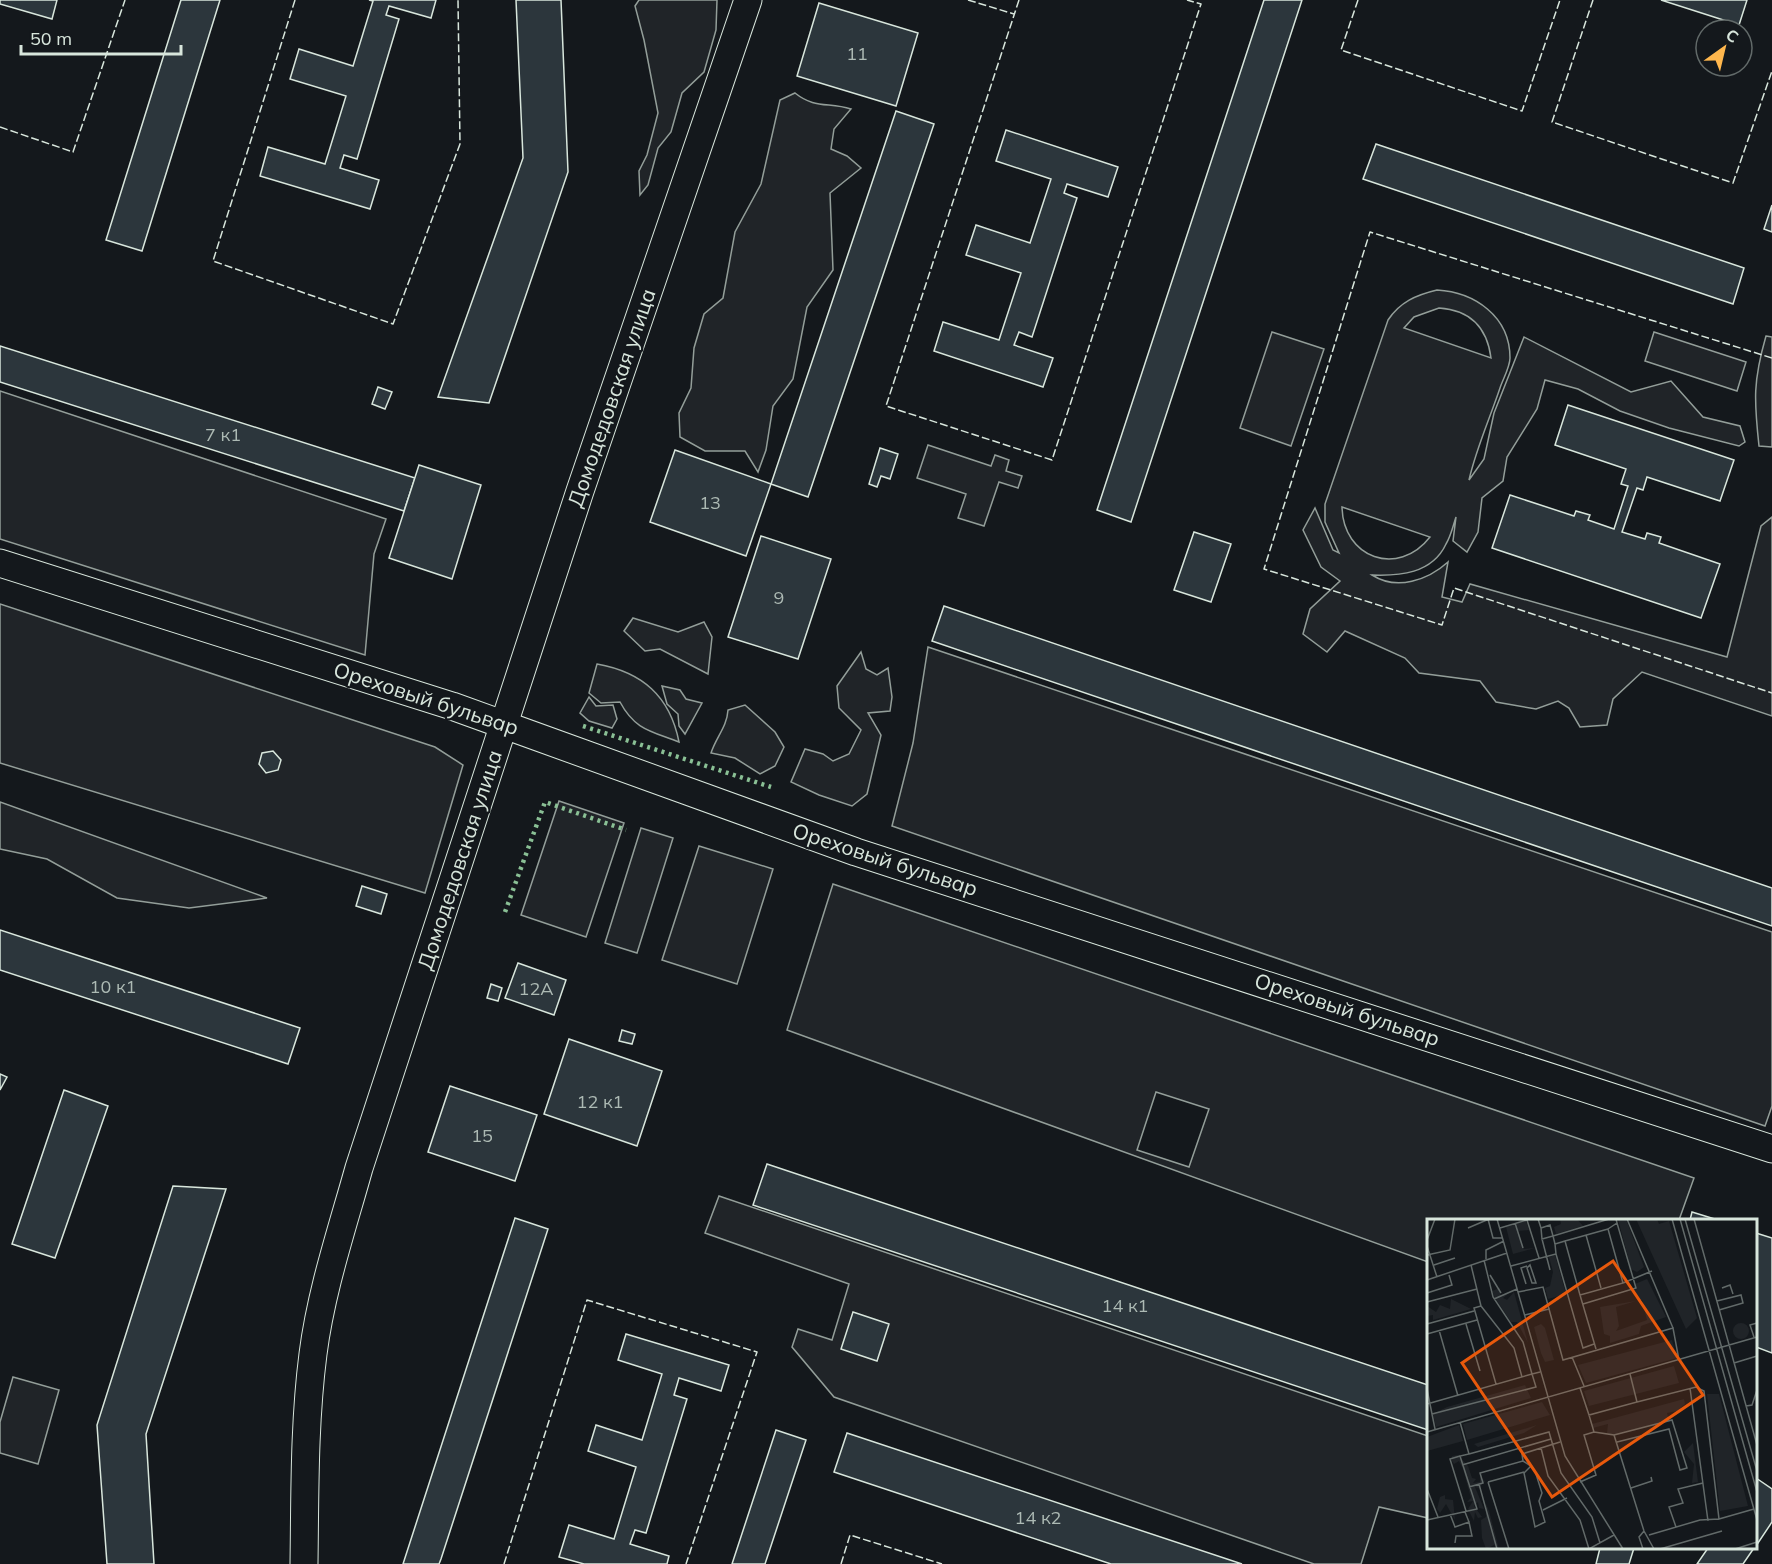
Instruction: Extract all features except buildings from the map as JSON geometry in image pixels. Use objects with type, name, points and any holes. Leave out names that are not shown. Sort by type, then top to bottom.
[{"type":"main road","name":"Домодедовская улица","points":[[304,1564],[305,1435],[313,1353],[322,1306],[359,1168],[453,886],[503,724],[580,491],[748,0]]},
{"type":"main road","name":"Ореховый бульвар","points":[[0,563],[503,724],[846,848],[1772,1149]]},
{"type":"shaded area","points":[[639,0],[717,0],[716,30],[704,72],[682,93],[671,132],[658,148],[648,185],[640,195],[639,171],[647,155],[658,113],[635,6]]},
{"type":"shaded area","points":[[795,93],[815,103],[851,109],[834,129],[831,149],[847,156],[861,168],[830,193],[833,270],[807,307],[793,379],[773,406],[766,450],[758,472],[745,451],[705,451],[680,437],[679,413],[691,388],[694,348],[704,314],[723,298],[735,232],[761,184],[780,100]]},
{"type":"shaded area","points":[[1437,290],[1451,292],[1476,301],[1497,319],[1508,343],[1509,365],[1479,445],[1469,480],[1484,459],[1494,413],[1524,337],[1631,392],[1671,381],[1703,417],[1740,426],[1745,442],[1739,446],[1669,428],[1620,411],[1578,389],[1545,380],[1537,409],[1507,457],[1503,481],[1482,498],[1478,532],[1467,552],[1453,541],[1456,517],[1448,541],[1432,562],[1404,574],[1372,575],[1382,580],[1402,583],[1431,574],[1448,562],[1442,597],[1462,602],[1470,584],[1727,657],[1761,526],[1772,517],[1772,716],[1642,672],[1613,699],[1607,725],[1580,727],[1569,708],[1558,701],[1536,709],[1496,702],[1480,681],[1419,673],[1405,658],[1345,631],[1327,652],[1303,634],[1310,609],[1340,581],[1321,567],[1303,530],[1315,508],[1333,550],[1339,553],[1325,522],[1325,504],[1388,320],[1403,304]],"holes":[[[1439,308],[1460,312],[1475,322],[1486,337],[1491,358],[1404,328],[1414,317]],[[1342,507],[1430,537],[1417,550],[1403,557],[1388,559],[1374,556],[1362,550],[1352,539],[1345,525]]]},
{"type":"shaded area","points":[[1272,332],[1324,349],[1291,446],[1240,428]]},
{"type":"shaded area","points":[[1654,332],[1746,362],[1737,391],[1645,361]]},
{"type":"shaded area","points":[[1766,336],[1772,337],[1772,447],[1759,446],[1756,416],[1757,378]]},
{"type":"shaded area","points":[[0,391],[386,519],[374,554],[365,655],[0,539]]},
{"type":"shaded area","points":[[928,445],[991,466],[995,455],[1009,460],[1006,471],[1022,476],[1018,488],[999,482],[984,526],[958,518],[966,494],[917,478]]},
{"type":"shaded area","points":[[0,604],[435,747],[463,765],[425,893],[0,763]]},
{"type":"shaded area","points":[[633,618],[678,632],[704,622],[712,637],[708,674],[660,649],[645,651],[624,631]]},
{"type":"shaded area","points":[[928,647],[1772,932],[1772,1106],[1765,1126],[892,826],[913,743]]},
{"type":"shaded area","points":[[861,652],[866,669],[877,675],[888,668],[892,697],[890,711],[868,713],[881,735],[867,794],[852,806],[819,795],[791,782],[805,749],[823,754],[833,761],[849,754],[861,730],[839,708],[837,686]]},
{"type":"shaded area","points":[[597,664],[628,673],[652,689],[669,712],[679,742],[638,724],[620,702],[601,703],[589,693]]},
{"type":"shaded area","points":[[662,686],[680,690],[686,699],[702,703],[685,734],[679,726],[678,714],[667,704]]},
{"type":"shaded area","points":[[589,697],[596,706],[613,705],[617,719],[612,728],[589,721],[580,713]]},
{"type":"shaded area","points":[[745,705],[775,732],[784,747],[775,766],[760,774],[735,758],[711,753],[726,722],[728,710]]},
{"type":"shaded area","points":[[559,801],[624,823],[586,937],[521,915]]},
{"type":"shaded area","points":[[0,802],[267,898],[189,908],[117,898],[47,859],[0,849]]},
{"type":"shaded area","points":[[641,828],[673,838],[637,953],[605,943]]},
{"type":"shaded area","points":[[699,846],[773,869],[737,984],[662,960]]},
{"type":"shaded area","points":[[833,884],[1694,1178],[1679,1219],[1427,1219],[1427,1262],[787,1030]],"holes":[[[1156,1092],[1209,1109],[1189,1167],[1137,1150]]]},
{"type":"shaded area","points":[[719,1196],[1427,1436],[1427,1518],[1379,1507],[1361,1564],[1314,1564],[834,1397],[792,1347],[798,1329],[832,1340],[849,1284],[705,1233]]},
{"type":"shaded area","points":[[13,1377],[59,1390],[38,1464],[0,1453],[0,1422]]},
{"type":"hedge","points":[[583,726],[771,787]]},
{"type":"hedge","points":[[505,912],[545,802],[626,830]]},
{"type":"fence","points":[[0,127],[73,152],[125,0]]},
{"type":"fence","points":[[295,0],[213,261],[393,324],[460,144],[458,0]]},
{"type":"fence","points":[[968,0],[1014,14]]},
{"type":"fence","points":[[1019,0],[886,406],[1052,460],[1201,4],[1187,0]]},
{"type":"fence","points":[[1358,0],[1341,50],[1522,111],[1560,0]]},
{"type":"fence","points":[[1593,0],[1552,122],[1733,183],[1772,71]]},
{"type":"fence","points":[[1772,358],[1370,232],[1264,569],[1442,625],[1454,588],[1772,693]]},
{"type":"fence","points":[[504,1564],[587,1300],[757,1352],[686,1564]]},
{"type":"fence","points":[[841,1564],[850,1535],[942,1564]]}]
